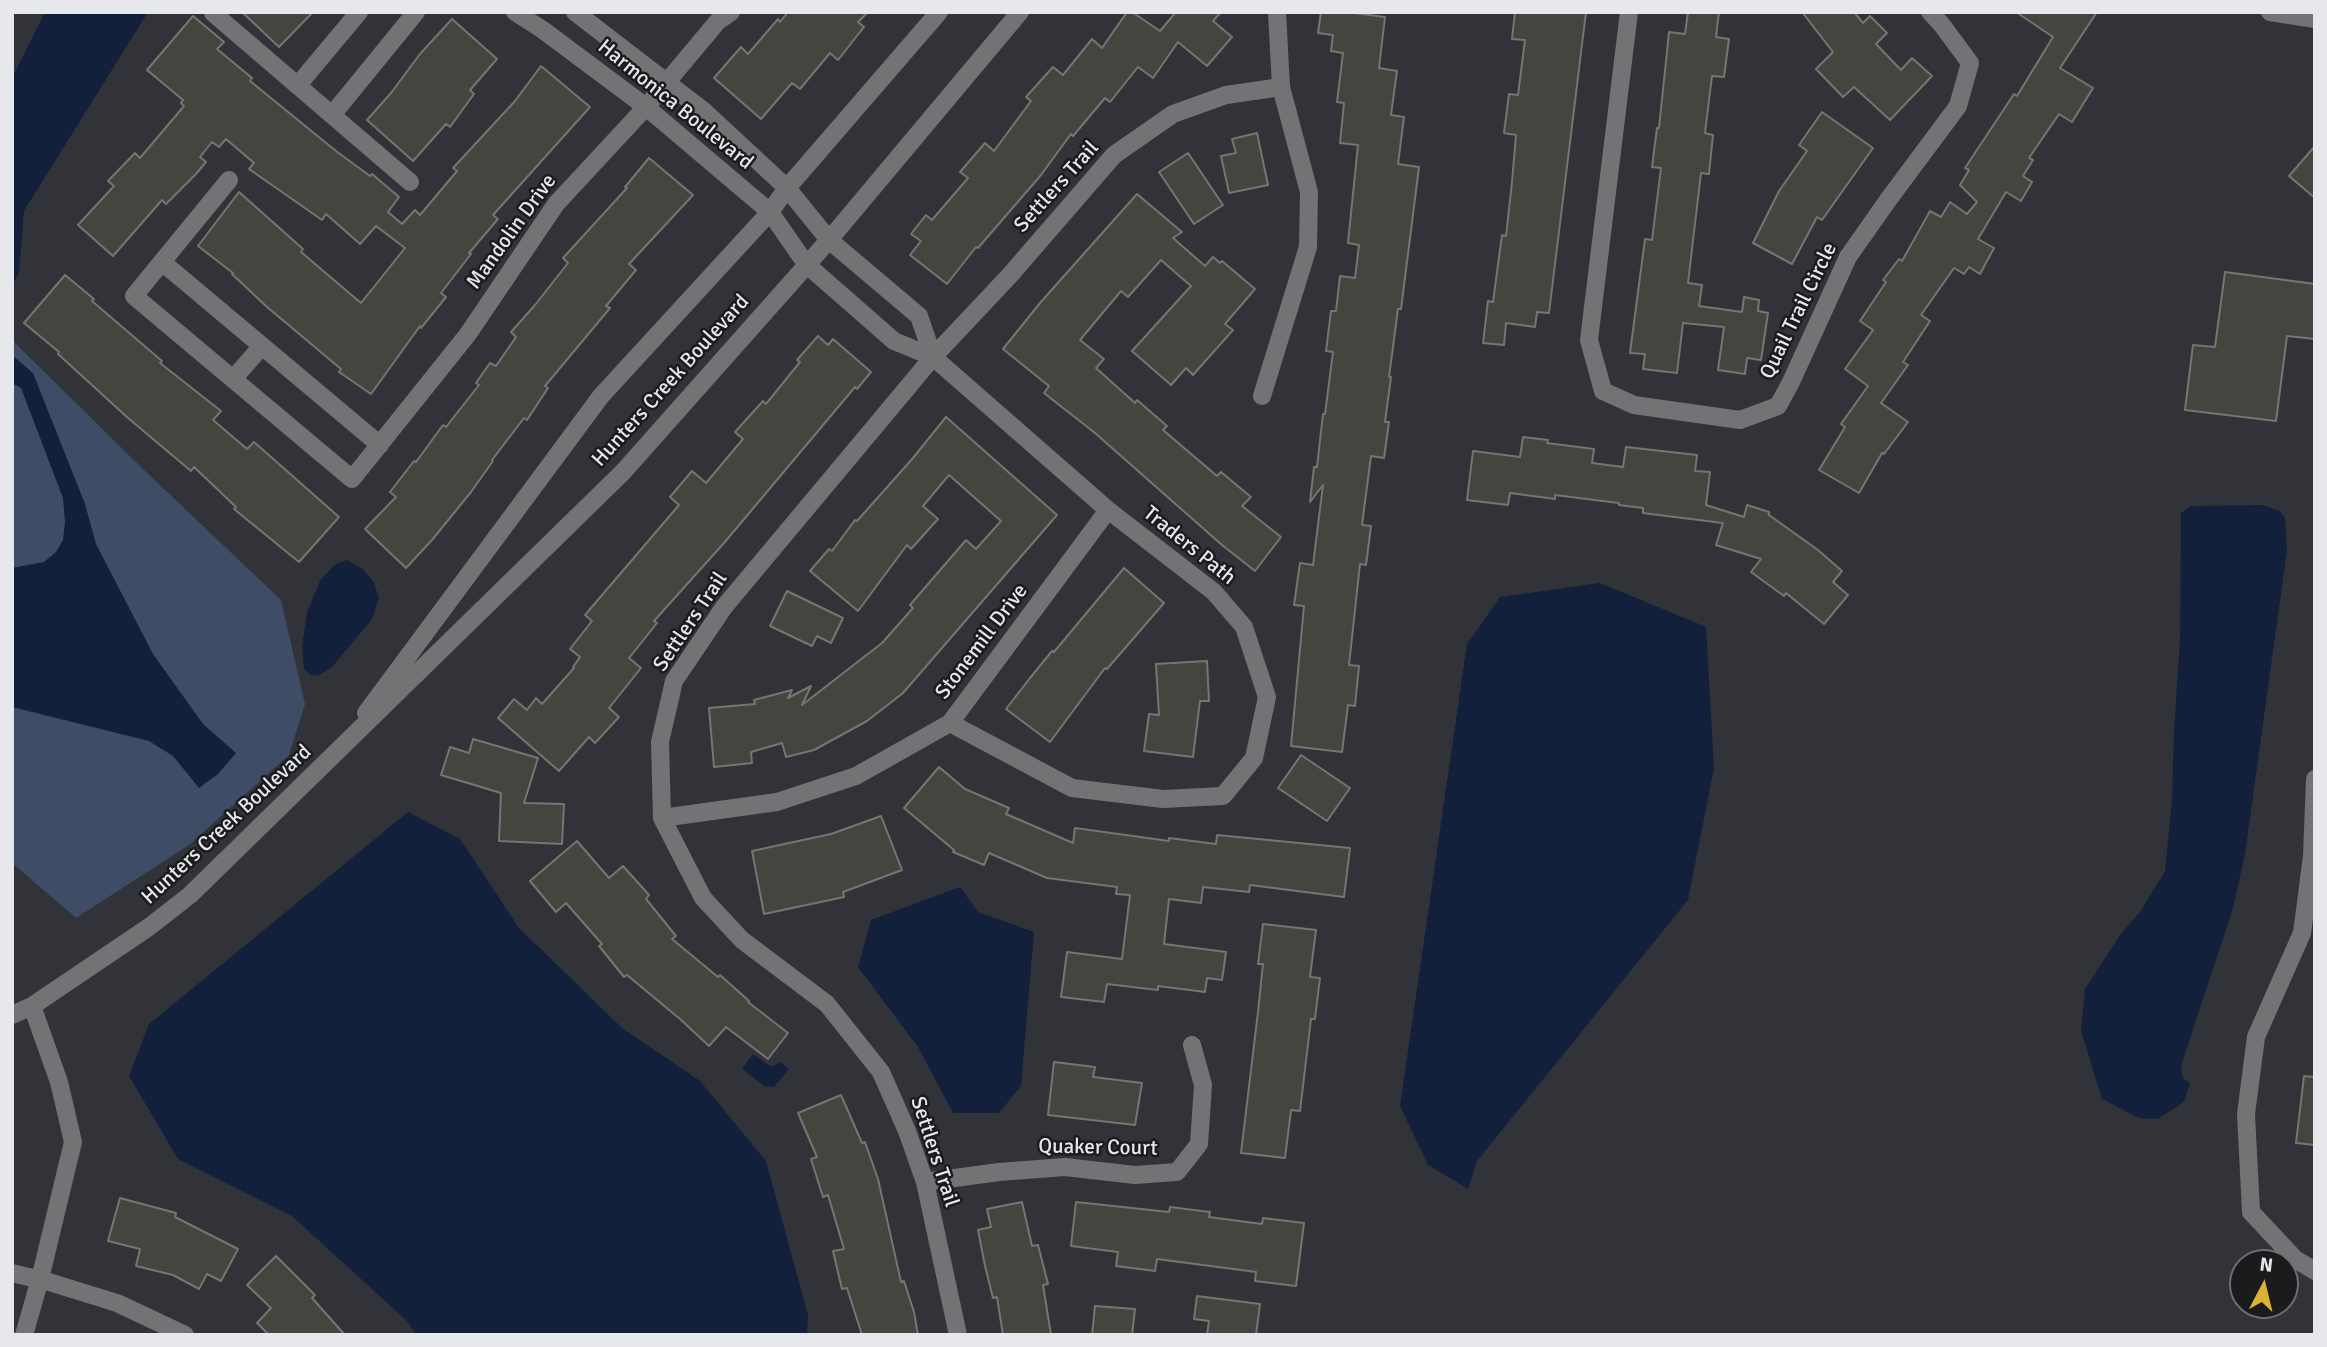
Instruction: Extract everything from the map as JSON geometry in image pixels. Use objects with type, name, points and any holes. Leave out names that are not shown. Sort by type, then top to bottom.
[{"type":"street","points":[[298,85],[359,12]]},
{"type":"street","points":[[332,115],[416,12]]},
{"type":"street","name":"Harmonica Boulevard","points":[[515,12],[646,107],[769,212]]},
{"type":"street","name":"Harmonica Boulevard","points":[[575,12],[705,112],[788,188]]},
{"type":"street","name":"Hunters Creek Boulevard","points":[[332,758],[601,396],[769,212],[939,12]]},
{"type":"street","name":"Hunters Creek Boulevard","points":[[12,1015],[33,1006],[149,927],[190,895],[623,472],[829,240],[1020,12]]},
{"type":"street","points":[[1262,396],[1308,247],[1310,192],[1281,87],[1277,12]]},
{"type":"street","name":"Quail Trail Circle","points":[[1629,12],[1589,340],[1604,391],[1633,405],[1740,420],[1778,406],[1848,257],[1958,106],[1970,63],[1930,12]]},
{"type":"street","points":[[2270,12],[2315,19]]},
{"type":"street","points":[[213,13],[410,182]]},
{"type":"street","name":"Mandolin Drive","points":[[162,262],[134,296],[352,479],[468,334],[556,204],[646,107],[723,15]]},
{"type":"street","name":"Settlers Trail","points":[[958,1335],[925,1182],[907,1131],[881,1072],[827,1004],[742,940],[703,898],[662,818],[660,742],[674,681],[724,607],[933,357],[1011,274],[1114,155],[1173,114],[1226,95],[1281,87]]},
{"type":"street","points":[[229,180],[162,262],[380,444]]},
{"type":"street","name":"Traders Path","points":[[788,188],[829,240],[919,316],[933,357]]},
{"type":"street","name":"Traders Path","points":[[769,212],[806,264],[894,341],[933,357],[1108,510],[1214,592],[1244,627],[1267,697],[1254,758],[1223,796],[1163,799],[1072,788],[950,723]]},
{"type":"street","points":[[233,379],[262,346]]},
{"type":"street","name":"Stonemill Drive","points":[[662,818],[777,802],[830,785],[856,776],[950,723],[1108,510]]},
{"type":"street","points":[[2315,779],[2312,856],[2302,933],[2256,1037],[2246,1114],[2251,1212],[2295,1259],[2315,1271]]},
{"type":"street","points":[[24,1335],[73,1142],[59,1082],[33,1006]]},
{"type":"street","name":"Quaker Court","points":[[925,1182],[1065,1167],[1135,1175],[1177,1172],[1199,1144],[1203,1085],[1192,1045]]},
{"type":"street","points":[[12,1273],[117,1303],[186,1335]]},
{"type":"shaded area","points":[[45,12],[148,12],[24,211],[19,273],[12,286],[13,76]]},
{"type":"shaded area","points":[[12,340],[281,600],[305,704],[289,755],[189,845],[76,918],[12,863]]},
{"type":"shaded area","points":[[12,355],[33,373],[85,504],[96,544],[153,654],[203,724],[236,753],[218,774],[199,788],[173,756],[149,741],[12,707],[12,568],[44,562],[56,552],[63,540],[65,522],[63,498],[21,388],[12,383]]},
{"type":"shaded area","points":[[2263,505],[2280,511],[2285,518],[2287,550],[2245,854],[2233,908],[2181,1066],[2183,1078],[2190,1083],[2184,1102],[2158,1119],[2139,1118],[2102,1099],[2081,1031],[2085,989],[2120,935],[2140,912],[2165,871],[2172,800],[2180,641],[2181,513],[2190,506]]},
{"type":"shaded area","points":[[347,560],[363,569],[374,583],[379,598],[372,619],[332,667],[318,676],[311,675],[304,669],[302,647],[307,612],[320,581],[334,565]]},
{"type":"shaded area","points":[[1600,583],[1706,627],[1714,768],[1688,900],[1477,1161],[1468,1189],[1428,1165],[1400,1106],[1467,644],[1500,597]]},
{"type":"shaded area","points":[[408,812],[460,839],[519,928],[622,1028],[700,1081],[766,1161],[808,1315],[807,1335],[416,1335],[407,1321],[292,1216],[178,1159],[129,1076],[149,1024]]},
{"type":"shaded area","points":[[960,887],[978,912],[1034,932],[1021,1086],[999,1113],[953,1113],[918,1047],[858,967],[871,920]]},
{"type":"shaded area","points":[[753,1054],[768,1065],[773,1066],[780,1062],[789,1069],[774,1087],[764,1086],[742,1069]]},
{"type":"building","points":[[242,12],[313,12],[279,47]]},
{"type":"building","points":[[788,12],[868,12],[858,22],[864,27],[838,60],[830,53],[800,89],[792,83],[761,119],[714,78],[741,47],[748,54],[778,19],[780,22]]},
{"type":"building","points":[[1127,12],[1132,12],[1160,31],[1176,12],[1221,12],[1213,21],[1232,37],[1207,66],[1178,42],[1153,78],[1138,67],[1110,102],[1105,98],[1073,136],[1071,134],[1041,175],[978,248],[976,247],[947,284],[910,255],[921,241],[911,234],[926,215],[932,220],[968,178],[960,172],[985,143],[994,151],[1031,101],[1026,97],[1053,67],[1063,75],[1092,39],[1102,48]]},
{"type":"building","points":[[1321,12],[1385,17],[1379,68],[1397,71],[1391,115],[1404,117],[1398,164],[1419,167],[1401,309],[1398,309],[1389,377],[1385,422],[1389,422],[1384,458],[1371,456],[1362,525],[1371,526],[1366,565],[1360,564],[1349,665],[1359,666],[1355,706],[1348,705],[1342,752],[1291,746],[1304,606],[1294,605],[1300,563],[1313,565],[1323,485],[1310,502],[1333,352],[1326,351],[1331,311],[1336,311],[1340,276],[1355,278],[1359,245],[1348,243],[1358,145],[1340,143],[1344,103],[1337,102],[1343,53],[1331,51],[1333,35],[1318,33]]},
{"type":"building","points":[[1515,12],[1586,12],[1549,313],[1537,312],[1535,327],[1506,323],[1504,345],[1483,343],[1488,301],[1493,302],[1502,235],[1506,236],[1512,182],[1516,135],[1504,133],[1509,94],[1518,95],[1525,40],[1512,39]]},
{"type":"building","points":[[1688,12],[1719,12],[1716,37],[1729,39],[1724,77],[1712,76],[1705,133],[1713,135],[1709,174],[1701,173],[1688,283],[1702,285],[1699,306],[1742,312],[1744,297],[1759,300],[1758,311],[1768,313],[1761,360],[1747,358],[1745,374],[1718,370],[1724,327],[1683,323],[1677,373],[1643,369],[1645,354],[1630,353],[1645,239],[1652,240],[1661,168],[1652,167],[1669,32],[1685,34]]},
{"type":"building","points":[[1802,12],[1854,12],[1863,23],[1870,16],[1887,33],[1876,44],[1901,70],[1912,58],[1932,76],[1890,120],[1854,87],[1843,97],[1816,69],[1833,52]]},
{"type":"building","points":[[2016,12],[2097,12],[2060,68],[2093,88],[2072,122],[2059,114],[2029,158],[2033,160],[2023,176],[2032,182],[2021,201],[2006,192],[1978,239],[1994,248],[1980,274],[1969,267],[1964,274],[1954,268],[1921,315],[1930,321],[1903,362],[1908,365],[1881,403],[1908,422],[1884,454],[1882,453],[1859,493],[1819,470],[1845,427],[1841,424],[1868,386],[1845,369],[1873,330],[1860,321],[1886,282],[1883,280],[1899,259],[1902,261],[1930,211],[1941,217],[1950,202],[1967,214],[1977,202],[1960,185],[1969,170],[1965,168],[2014,94],[2017,96],[2053,37]]},
{"type":"building","points":[[193,16],[224,42],[217,49],[252,78],[250,81],[336,151],[370,176],[372,174],[399,197],[388,212],[402,224],[415,210],[420,215],[457,171],[453,168],[515,101],[541,66],[590,107],[493,215],[498,219],[469,253],[471,254],[441,293],[446,297],[421,328],[420,326],[371,394],[339,372],[341,369],[267,307],[233,273],[198,246],[239,192],[303,249],[301,252],[361,303],[405,248],[376,226],[360,244],[326,214],[322,220],[249,169],[254,163],[226,139],[219,147],[212,142],[200,157],[206,162],[196,174],[166,204],[162,200],[113,256],[78,225],[114,186],[108,181],[135,153],[140,158],[184,106],[181,103],[183,100],[147,70]]},
{"type":"building","points":[[452,19],[497,59],[470,90],[474,94],[450,127],[446,124],[413,161],[367,120]]},
{"type":"building","points":[[1822,112],[1873,148],[1822,220],[1817,217],[1792,264],[1753,243],[1779,191],[1807,151],[1799,145]]},
{"type":"building","points":[[1257,133],[1268,185],[1229,193],[1221,156],[1236,153],[1232,139]]},
{"type":"building","points":[[2315,146],[2315,198],[2289,176]]},
{"type":"building","points":[[1188,153],[1223,205],[1194,224],[1159,172]]},
{"type":"building","points":[[649,158],[693,195],[629,264],[636,270],[606,306],[610,308],[545,386],[548,388],[527,420],[524,418],[471,492],[406,568],[365,529],[396,497],[390,492],[479,385],[476,383],[490,363],[496,366],[516,337],[511,332],[568,263],[563,258],[627,188],[625,187]]},
{"type":"building","points":[[1137,194],[1182,232],[1173,238],[1205,266],[1213,257],[1220,263],[1222,261],[1255,289],[1225,324],[1233,330],[1193,375],[1186,368],[1171,385],[1132,351],[1191,286],[1161,260],[1128,297],[1121,291],[1080,340],[1104,359],[1096,368],[1135,403],[1137,400],[1167,426],[1163,430],[1217,476],[1221,472],[1251,497],[1242,506],[1281,537],[1255,571],[1095,433],[1044,393],[1049,386],[1003,349]]},
{"type":"building","points":[[2225,272],[2315,284],[2315,339],[2287,336],[2276,421],[2185,410],[2193,345],[2215,347]]},
{"type":"building","points":[[65,275],[162,361],[160,363],[221,411],[213,420],[247,449],[254,442],[339,517],[299,562],[234,509],[236,507],[194,467],[191,471],[128,418],[58,354],[59,352],[24,323]]},
{"type":"building","points":[[818,336],[828,345],[833,339],[871,372],[857,389],[855,387],[724,543],[654,621],[657,623],[629,658],[641,668],[609,708],[619,717],[595,743],[589,737],[559,771],[498,718],[514,699],[527,710],[536,698],[542,704],[574,668],[580,657],[570,649],[592,621],[585,615],[679,505],[670,497],[692,471],[706,483],[743,439],[735,432],[763,401],[766,404],[800,362],[797,360]]},
{"type":"building","points":[[946,417],[1057,515],[903,693],[867,721],[814,750],[786,757],[782,743],[751,752],[752,763],[714,767],[709,708],[755,704],[754,700],[792,690],[788,698],[811,686],[802,705],[882,643],[913,608],[910,605],[966,540],[976,549],[1001,521],[949,475],[923,506],[938,519],[911,549],[907,545],[858,611],[810,571],[829,549],[832,551],[855,520],[857,521],[913,458]]},
{"type":"building","points":[[1523,437],[1594,449],[1592,463],[1623,467],[1626,447],[1697,455],[1695,471],[1710,472],[1706,505],[1744,517],[1747,505],[1769,512],[1769,515],[1842,571],[1833,582],[1848,595],[1824,624],[1786,593],[1784,596],[1751,572],[1761,559],[1716,545],[1723,523],[1643,513],[1643,508],[1619,503],[1555,495],[1555,499],[1510,493],[1508,505],[1467,500],[1473,451],[1520,457]]},
{"type":"building","points":[[1124,568],[1164,603],[1107,669],[1105,668],[1050,742],[1006,709]]},
{"type":"building","points":[[787,591],[843,618],[831,643],[817,636],[812,646],[770,626]]},
{"type":"building","points":[[1207,661],[1209,701],[1200,701],[1193,757],[1144,751],[1149,714],[1159,715],[1156,664]]},
{"type":"building","points":[[473,739],[538,758],[524,803],[564,804],[562,844],[499,841],[501,793],[441,775],[450,747],[469,753]]},
{"type":"building","points":[[1301,755],[1350,788],[1327,821],[1278,788]]},
{"type":"building","points":[[939,767],[965,789],[1009,808],[1006,814],[1073,843],[1075,828],[1169,841],[1169,838],[1216,844],[1217,835],[1350,848],[1344,897],[1250,885],[1249,892],[1203,887],[1201,903],[1169,899],[1164,944],[1226,952],[1222,980],[1207,978],[1205,992],[1158,986],[1158,990],[1107,984],[1104,1002],[1061,997],[1067,952],[1122,959],[1130,895],[1116,894],[1117,887],[1047,878],[989,853],[984,865],[953,852],[954,850],[904,808]]},
{"type":"building","points":[[881,816],[902,870],[843,892],[844,897],[764,914],[752,851],[831,834]]},
{"type":"building","points":[[577,841],[609,878],[623,866],[649,895],[646,899],[676,936],[672,939],[718,977],[720,975],[748,1002],[788,1033],[768,1059],[726,1027],[709,1046],[627,975],[624,977],[599,946],[602,944],[566,903],[556,912],[530,881]]},
{"type":"building","points":[[1263,924],[1316,930],[1310,977],[1320,978],[1315,1019],[1311,1019],[1300,1111],[1291,1110],[1285,1158],[1241,1153],[1263,964],[1258,964]]},
{"type":"building","points":[[1054,1062],[1095,1067],[1093,1077],[1142,1083],[1135,1125],[1048,1115]]},
{"type":"building","points":[[2304,1076],[2315,1077],[2315,1145],[2296,1143]]},
{"type":"building","points":[[841,1095],[862,1143],[865,1142],[878,1179],[901,1282],[904,1281],[914,1312],[918,1335],[862,1335],[847,1288],[842,1289],[833,1251],[844,1249],[828,1195],[823,1197],[811,1159],[817,1157],[798,1113]]},
{"type":"building","points":[[120,1198],[176,1213],[175,1217],[238,1249],[221,1281],[207,1274],[199,1289],[173,1275],[136,1266],[140,1249],[108,1241]]},
{"type":"building","points":[[1022,1202],[1032,1246],[1038,1245],[1048,1284],[1043,1285],[1051,1335],[1003,1335],[997,1297],[993,1298],[985,1266],[978,1230],[991,1227],[987,1209]]},
{"type":"building","points":[[1076,1202],[1169,1212],[1170,1207],[1210,1212],[1209,1217],[1262,1224],[1263,1218],[1304,1223],[1296,1286],[1255,1281],[1256,1272],[1157,1259],[1155,1271],[1116,1266],[1118,1252],[1071,1246]]},
{"type":"building","points":[[276,1256],[315,1295],[312,1298],[345,1335],[269,1335],[257,1323],[271,1308],[247,1285]]},
{"type":"building","points":[[1197,1296],[1260,1304],[1256,1335],[1207,1335],[1209,1321],[1194,1319]]},
{"type":"building","points":[[1095,1306],[1135,1309],[1132,1335],[1092,1335]]}]
